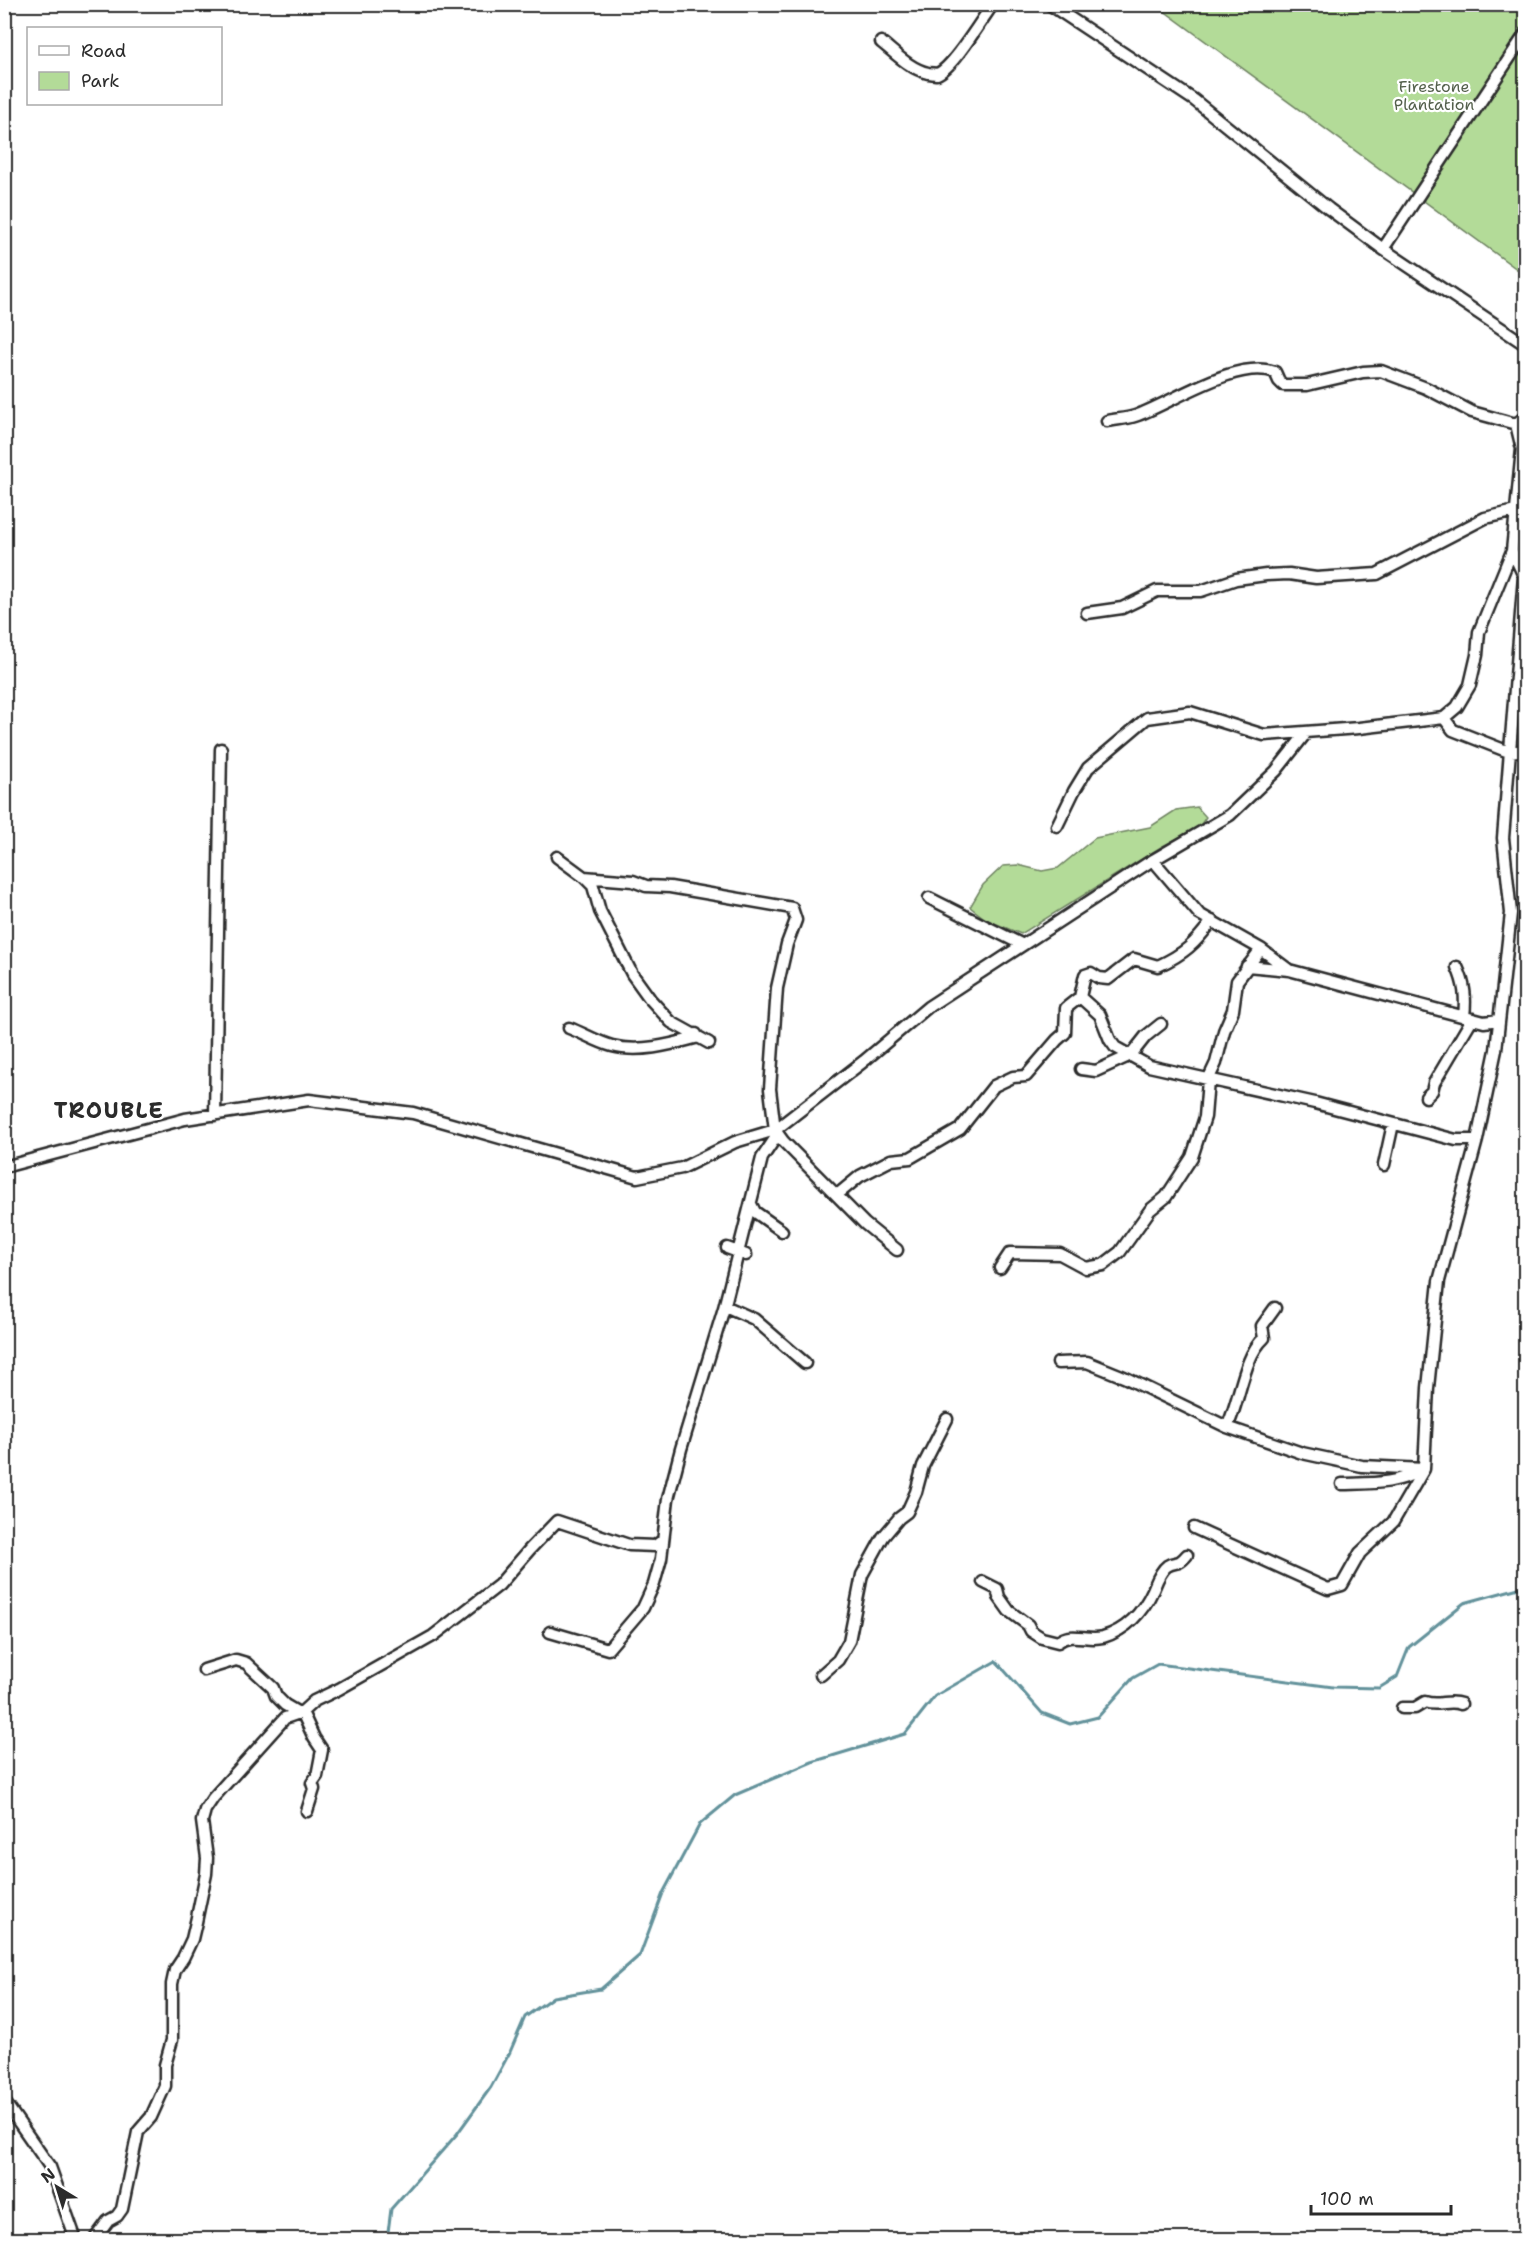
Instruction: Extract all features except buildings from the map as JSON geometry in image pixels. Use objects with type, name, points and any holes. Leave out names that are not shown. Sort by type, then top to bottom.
[{"type":"street","points":[[881,42],[914,68],[929,74],[937,74],[961,50],[993,4]]},
{"type":"street","points":[[1049,4],[1194,100],[1329,209],[1383,249],[1526,345]]},
{"type":"street","points":[[1383,249],[1526,33]]},
{"type":"street","points":[[1107,421],[1134,417],[1225,375],[1266,369],[1275,372],[1283,385],[1307,385],[1363,372],[1381,371],[1426,388],[1472,412],[1516,424]]},
{"type":"street","points":[[1516,424],[1526,416]]},
{"type":"street","points":[[1057,826],[1088,768],[1147,718],[1190,712],[1264,735],[1306,733],[1444,718],[1457,707],[1470,685],[1477,655],[1479,632],[1512,551],[1522,449],[1516,424]]},
{"type":"street","points":[[1087,613],[1122,608],[1157,591],[1201,591],[1236,579],[1289,574],[1316,578],[1377,574],[1485,518],[1516,511]]},
{"type":"street","points":[[1194,1528],[1328,1588],[1342,1585],[1360,1553],[1393,1522],[1424,1468],[1428,1388],[1439,1281],[1477,1140],[1496,1050],[1511,914],[1503,838],[1524,576],[1512,551]]},
{"type":"street","points":[[1444,718],[1453,730],[1509,752],[1526,750]]},
{"type":"street","points":[[550,1632],[608,1649],[643,1608],[654,1584],[668,1499],[681,1449],[742,1254],[762,1158],[777,1132],[928,1007],[1153,860],[1230,815],[1276,771],[1306,733]]},
{"type":"street","points":[[215,1115],[221,749]]},
{"type":"street","points":[[557,857],[593,886],[600,910],[632,974],[650,999],[671,1022],[709,1043]]},
{"type":"street","points":[[1153,860],[1199,914],[1261,949],[1289,970]]},
{"type":"street","points":[[584,877],[633,880],[646,886],[670,887],[792,908],[795,920],[777,988],[772,1038],[770,1089],[777,1132],[865,1224],[897,1250]]},
{"type":"street","points":[[928,898],[1023,945]]},
{"type":"street","points":[[837,1195],[860,1176],[891,1160],[910,1158],[960,1130],[994,1086],[1013,1077],[1026,1076],[1065,1033],[1066,1008],[1080,997],[1085,975],[1090,973],[1099,978],[1108,979],[1134,959],[1158,966],[1178,957],[1195,944],[1212,921]]},
{"type":"street","points":[[999,1268],[1010,1253],[1060,1254],[1086,1268],[1103,1265],[1120,1252],[1150,1210],[1166,1197],[1192,1156],[1205,1117],[1208,1080],[1216,1063],[1233,1010],[1237,981],[1261,949]]},
{"type":"street","points":[[1247,966],[1289,970],[1484,1022],[1499,1020]]},
{"type":"street","points":[[1425,1097],[1432,1091],[1468,1018],[1463,980],[1457,967]]},
{"type":"street","points":[[1080,997],[1100,1015],[1115,1047],[1149,1066],[1315,1103],[1456,1140],[1477,1140]]},
{"type":"street","points":[[1081,1069],[1096,1071],[1131,1056],[1146,1036],[1161,1024]]},
{"type":"street","points":[[569,1028],[612,1046],[633,1048],[674,1044],[695,1038],[696,1034]]},
{"type":"street","points":[[4,1167],[185,1119],[309,1100],[413,1113],[637,1177],[682,1168],[735,1142],[777,1132]]},
{"type":"street","points":[[1384,1165],[1394,1124]]},
{"type":"street","points":[[751,1204],[755,1212],[782,1231]]},
{"type":"street","points":[[726,1248],[742,1254]]},
{"type":"street","points":[[725,1306],[754,1319],[805,1363]]},
{"type":"street","points":[[1227,1427],[1256,1345],[1264,1338],[1262,1326],[1275,1308]]},
{"type":"street","points":[[1058,1363],[1087,1362],[1124,1377],[1227,1427],[1302,1453],[1362,1467],[1424,1468]]},
{"type":"street","points":[[821,1675],[838,1660],[849,1641],[862,1575],[883,1537],[906,1512],[916,1492],[923,1466],[947,1419]]},
{"type":"street","points":[[1342,1484],[1392,1482],[1410,1477],[1424,1468]]},
{"type":"street","points":[[94,2240],[108,2221],[117,2216],[122,2209],[138,2132],[151,2117],[165,2086],[165,2066],[171,2040],[172,1984],[175,1970],[192,1939],[206,1874],[207,1858],[202,1821],[205,1810],[213,1798],[285,1718],[302,1712],[314,1701],[433,1636],[499,1584],[557,1521],[629,1545],[655,1546],[663,1540]]},
{"type":"street","points":[[983,1582],[997,1589],[999,1597],[1009,1611],[1042,1638],[1058,1642],[1064,1636],[1101,1638],[1117,1631],[1138,1616],[1167,1566],[1181,1563],[1187,1555]]},
{"type":"street","points":[[204,1670],[236,1660],[246,1663],[273,1688],[276,1696],[285,1705],[297,1712],[302,1712]]},
{"type":"street","points":[[1402,1708],[1415,1708],[1425,1702],[1433,1705],[1453,1701],[1461,1704]]},
{"type":"street","points":[[302,1712],[322,1750],[317,1776],[312,1783],[314,1789],[307,1811]]},
{"type":"street","points":[[4,2102],[50,2167],[76,2240]]},
{"type":"green space","name":"Firestone Plantation","points":[[1156,5],[1525,5],[1525,275]]},
{"type":"green space","points":[[1197,807],[1206,817],[1199,827],[1161,847],[1021,934],[987,920],[970,907],[983,885],[1003,866],[1018,865],[1042,871],[1058,868],[1095,838],[1150,827],[1176,810]]},
{"type":"waterway","points":[[387,2240],[391,2209],[457,2134],[491,2087],[525,2017],[553,1997],[601,1989],[640,1955],[663,1893],[700,1824],[735,1795],[812,1762],[905,1734],[935,1696],[996,1661],[1042,1713],[1070,1724],[1098,1717],[1133,1678],[1158,1664],[1333,1687],[1379,1688],[1397,1677],[1409,1647],[1464,1603],[1526,1586]]},
{"type":"district","name":"TROUBLE","points":[[109,1110]]}]
